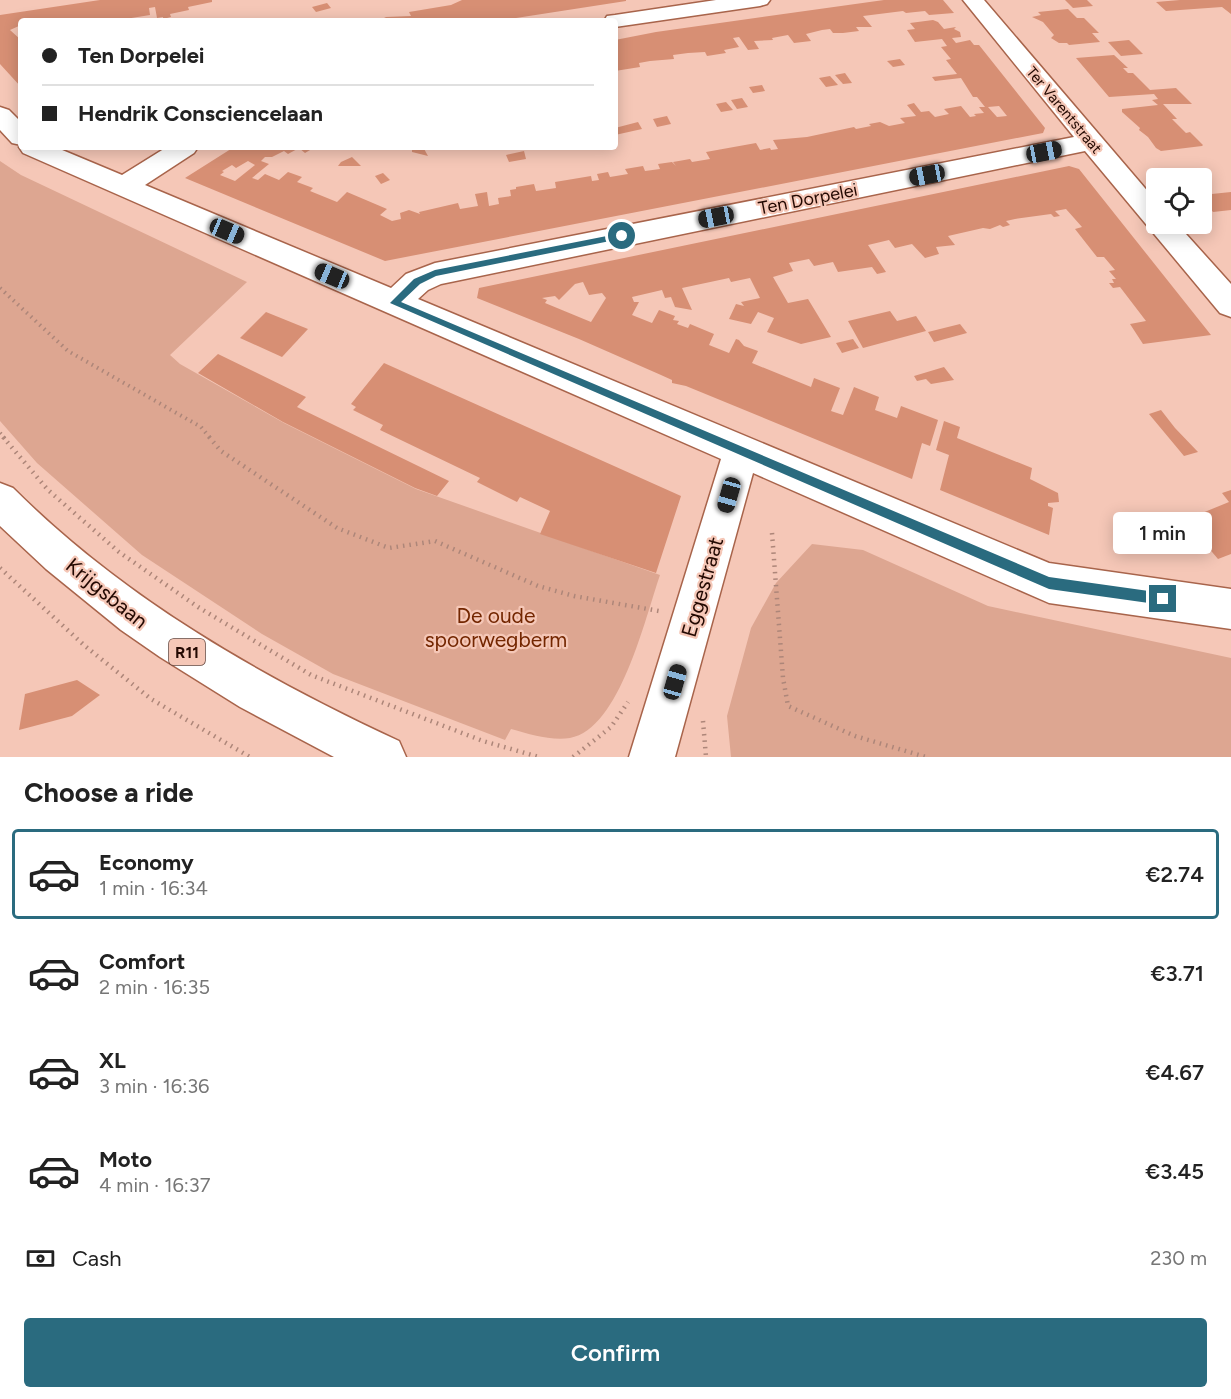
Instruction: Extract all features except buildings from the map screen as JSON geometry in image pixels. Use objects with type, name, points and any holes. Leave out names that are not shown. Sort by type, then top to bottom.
[{"type":"street","points":[[618,21],[760,0]]},
{"type":"street","name":"Ter Varentstraat","points":[[973,0],[1146,207]]},
{"type":"street","points":[[0,115],[18,134]]},
{"type":"street","name":"Ten Dorpelei","points":[[394,303],[417,282],[435,274],[1090,142]]},
{"type":"street","points":[[39,150],[1049,583],[1231,609]]},
{"type":"street","points":[[122,187],[180,150]]},
{"type":"street","points":[[1170,234],[1231,305]]},
{"type":"street","name":"Eggestraat","points":[[652,757],[741,452]]},
{"type":"street","name":"Krijgsbaan","points":[[0,500],[86,579],[143,623],[207,665],[289,711],[383,757]]},
{"type":"path","points":[[0,288],[68,351],[201,427],[220,452],[337,528],[388,548],[435,541],[538,586],[574,596],[649,608]]},
{"type":"path","points":[[0,433],[48,490],[119,552],[198,607],[310,675],[483,741],[538,757]]},
{"type":"path","points":[[772,533],[783,678],[788,706],[855,736],[926,757]]},
{"type":"path","points":[[0,568],[85,646],[151,699],[250,757]]},
{"type":"green space","name":"De oude spoorwegberm","points":[[0,161],[21,175],[247,282],[170,355],[180,364],[284,423],[416,489],[660,575],[628,669],[603,715],[588,730],[570,738],[548,738],[511,729],[505,740],[333,674],[262,634],[142,555],[37,463],[0,421]]},
{"type":"green space","points":[[812,544],[863,550],[988,606],[1231,658],[1231,757],[731,757],[727,716],[751,628],[776,583]]},
{"type":"route","points":[[622,236],[435,274],[417,282],[394,303],[1049,583],[1163,599]]}]
